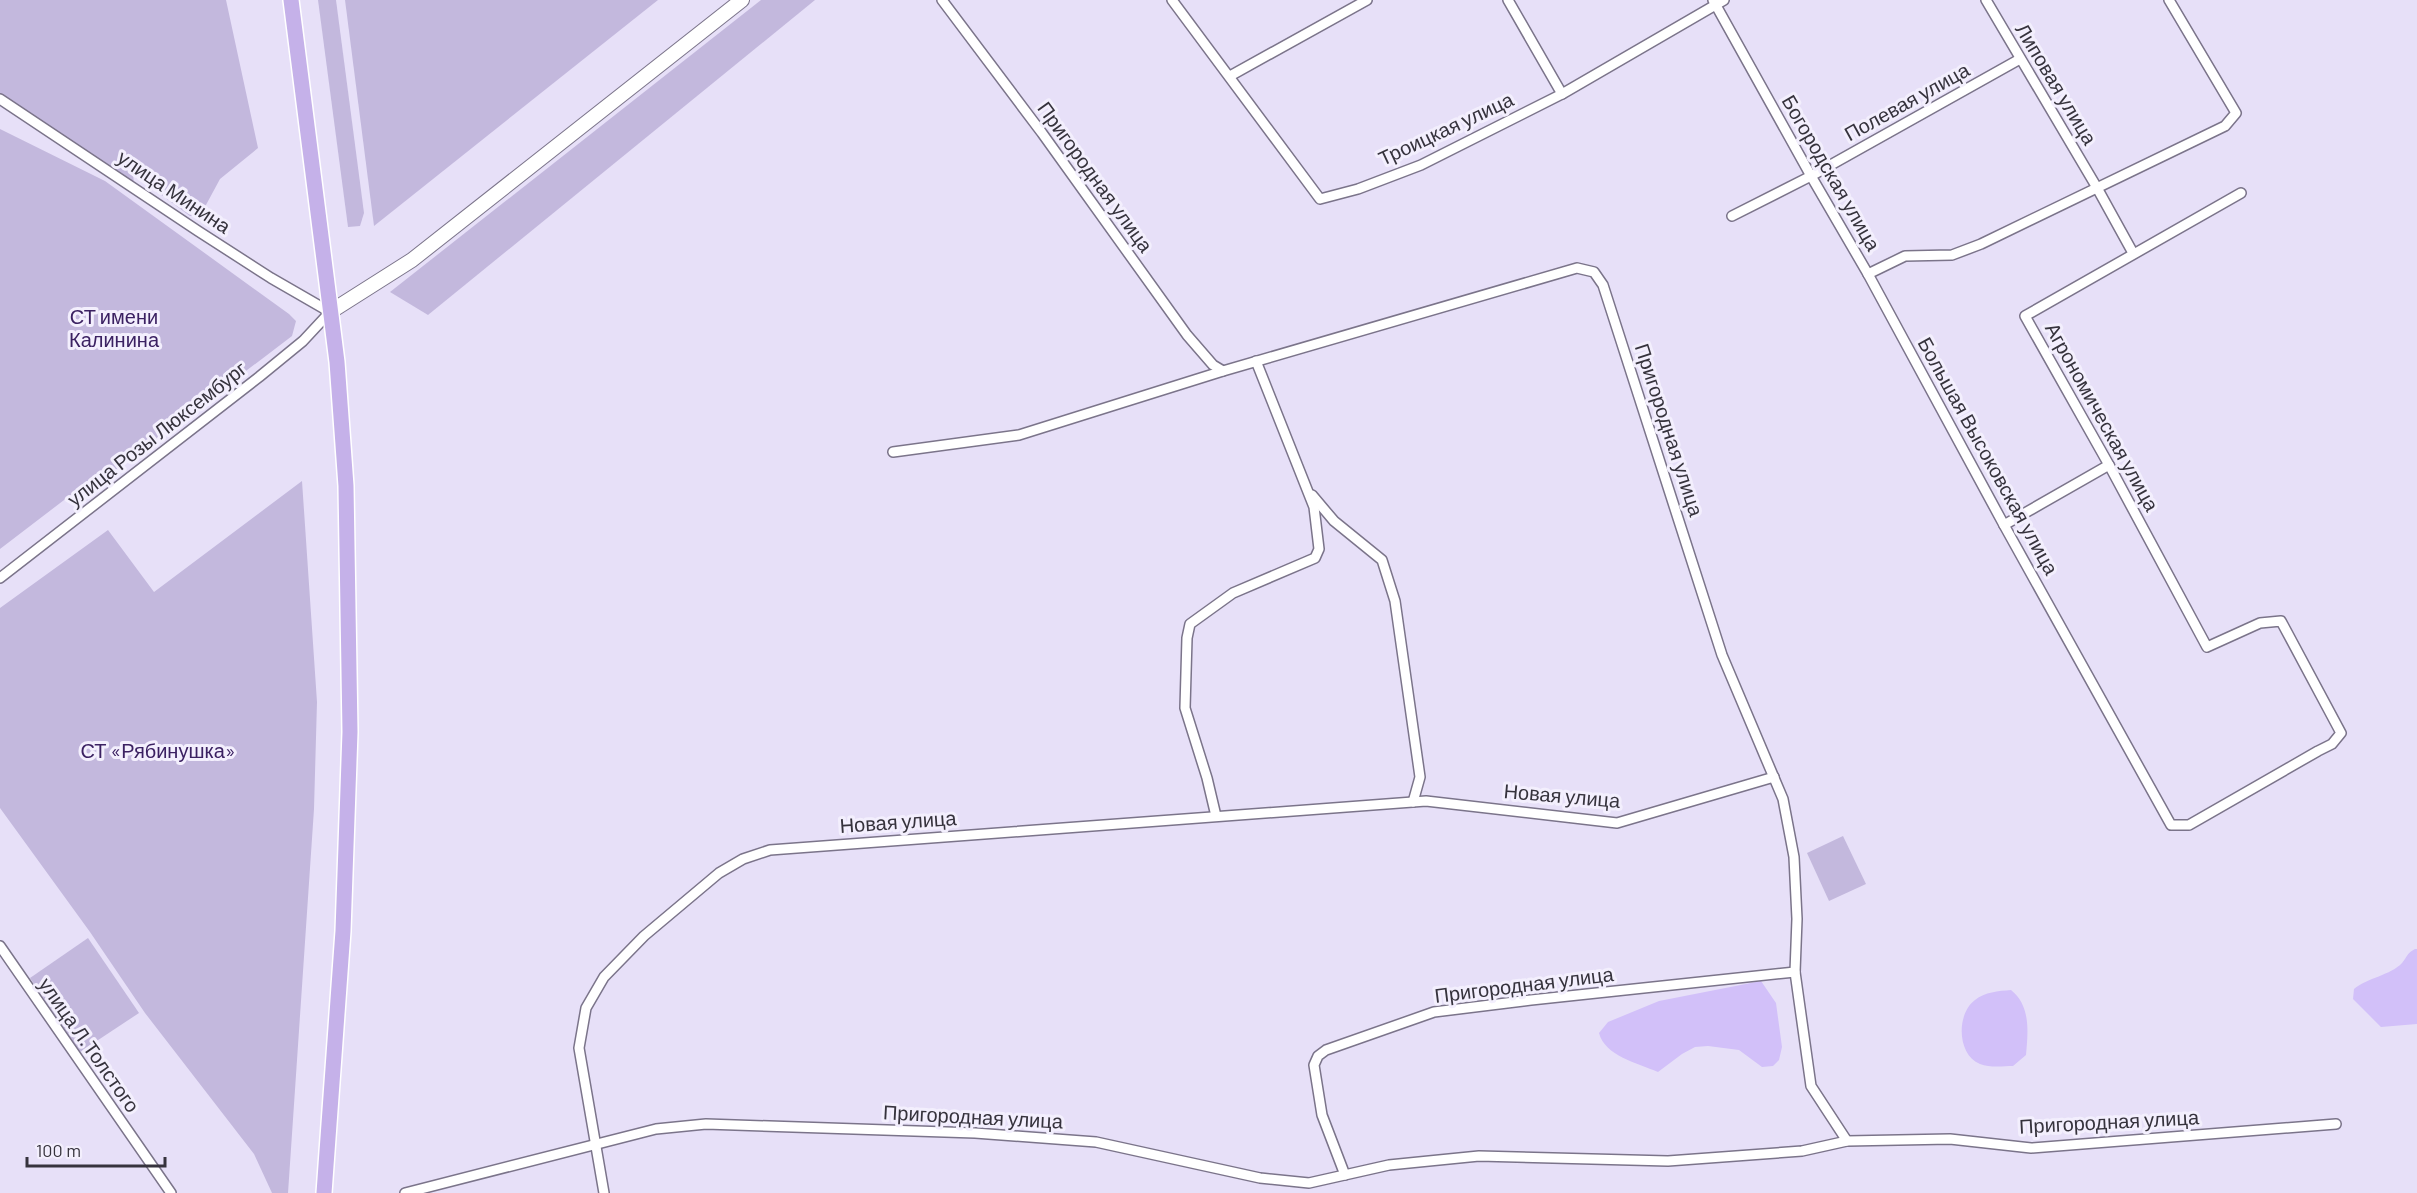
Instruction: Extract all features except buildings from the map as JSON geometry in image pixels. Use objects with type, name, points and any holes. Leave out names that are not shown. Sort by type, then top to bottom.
[{"type":"main road","points":[[291,0],[341,400],[346,486],[350,732],[344,931],[324,1193]]},
{"type":"street","points":[[330,312],[412,260],[742,0]]},
{"type":"street","name":"Пригородная улица","points":[[942,0],[1187,335],[1213,365],[1223,371]]},
{"type":"street","name":"Троицкая улица","points":[[1172,0],[1320,199],[1358,189],[1421,165],[1562,93],[1717,2]]},
{"type":"street","points":[[1230,76],[1367,0]]},
{"type":"street","points":[[1508,0],[1562,93]]},
{"type":"street","name":"Липовая улица","points":[[1986,0],[2096,186],[2133,254]]},
{"type":"street","name":"Богородская улица","points":[[1717,2],[1810,176],[1868,274],[1905,256],[1952,255],[1981,244],[2096,186],[2225,126],[2236,113],[2169,0]]},
{"type":"street","name":"Полевая улица","points":[[1732,216],[1810,176],[2020,58]]},
{"type":"street","name":"улица Минина","points":[[0,99],[207,237],[330,312]]},
{"type":"street","name":"Агрономическая улица","points":[[2076,655],[2171,825],[2189,825],[2332,744],[2341,733],[2281,621],[2260,623],[2207,647],[2109,465],[2025,316],[2241,193]]},
{"type":"street","name":"Пригородная улица","points":[[893,452],[1019,435],[1223,371],[1577,268],[1594,272],[1603,285],[1722,655],[1783,799],[1794,857],[1797,919],[1795,972],[1811,1086],[1847,1141]]},
{"type":"street","name":"Большая Высоковская улица","points":[[1868,274],[2076,655]]},
{"type":"street","name":"улица Розы Люксембург","points":[[0,578],[259,377],[303,341],[330,312]]},
{"type":"street","points":[[1216,816],[1185,708],[1187,639],[1190,624],[1233,593],[1315,558],[1319,549],[1314,507],[1256,362]]},
{"type":"street","points":[[2004,525],[2109,465]]},
{"type":"street","points":[[1308,491],[1334,521],[1382,560],[1395,601],[1420,777],[1413,802]]},
{"type":"street","name":"Новая улица","points":[[604,1193],[579,1048],[586,1008],[604,977],[644,936],[719,873],[743,859],[770,850],[1426,801],[1617,823],[1774,777]]},
{"type":"street","name":"улица Л.Толстого","points":[[0,946],[171,1193]]},
{"type":"street","name":"Пригородная улица","points":[[1345,1175],[1322,1115],[1314,1065],[1318,1056],[1326,1050],[1434,1012],[1795,972]]},
{"type":"street","name":"Пригородная улица","points":[[405,1193],[656,1129],[705,1124],[975,1133],[1096,1142],[1260,1178],[1309,1183],[1389,1165],[1479,1156],[1668,1161],[1802,1151],[1847,1141],[1950,1138],[2031,1148],[2336,1124]]},
{"type":"green space","points":[[0,0],[226,0],[258,148],[220,179],[200,216],[190,216],[133,174],[134,184],[0,98]]},
{"type":"green space","points":[[318,0],[336,0],[364,213],[360,226],[348,227]]},
{"type":"green space","points":[[345,0],[658,0],[374,226]]},
{"type":"green space","points":[[761,0],[815,0],[428,315],[390,292]]},
{"type":"green space","name":"СТ имени Калинина","points":[[0,129],[105,181],[296,321],[292,336],[117,469],[102,471],[0,549]]},
{"type":"green space","name":"СТ «Рябинушка»","points":[[302,481],[317,702],[314,809],[288,1193],[272,1193],[254,1154],[145,1013],[90,932],[0,808],[0,608],[108,530],[154,592]]},
{"type":"green space","points":[[1843,836],[1866,884],[1829,901],[1807,853]]},
{"type":"green space","points":[[88,938],[139,1013],[80,1052],[30,978]]},
{"type":"shaded area","points":[[2417,949],[2417,1024],[2381,1027],[2353,999],[2354,989],[2397,967]]},
{"type":"shaded area","points":[[1761,981],[1776,1003],[1782,1047],[1779,1060],[1773,1066],[1762,1067],[1739,1050],[1708,1046],[1695,1047],[1658,1072],[1615,1053],[1602,1041],[1599,1033],[1608,1022],[1659,1001]]},
{"type":"shaded area","points":[[2011,990],[2022,1004],[2027,1020],[2026,1055],[2013,1066],[1980,1064],[1972,1059],[1963,1043],[1962,1024],[1965,1015],[1969,1006],[1979,997],[1992,992]]}]
